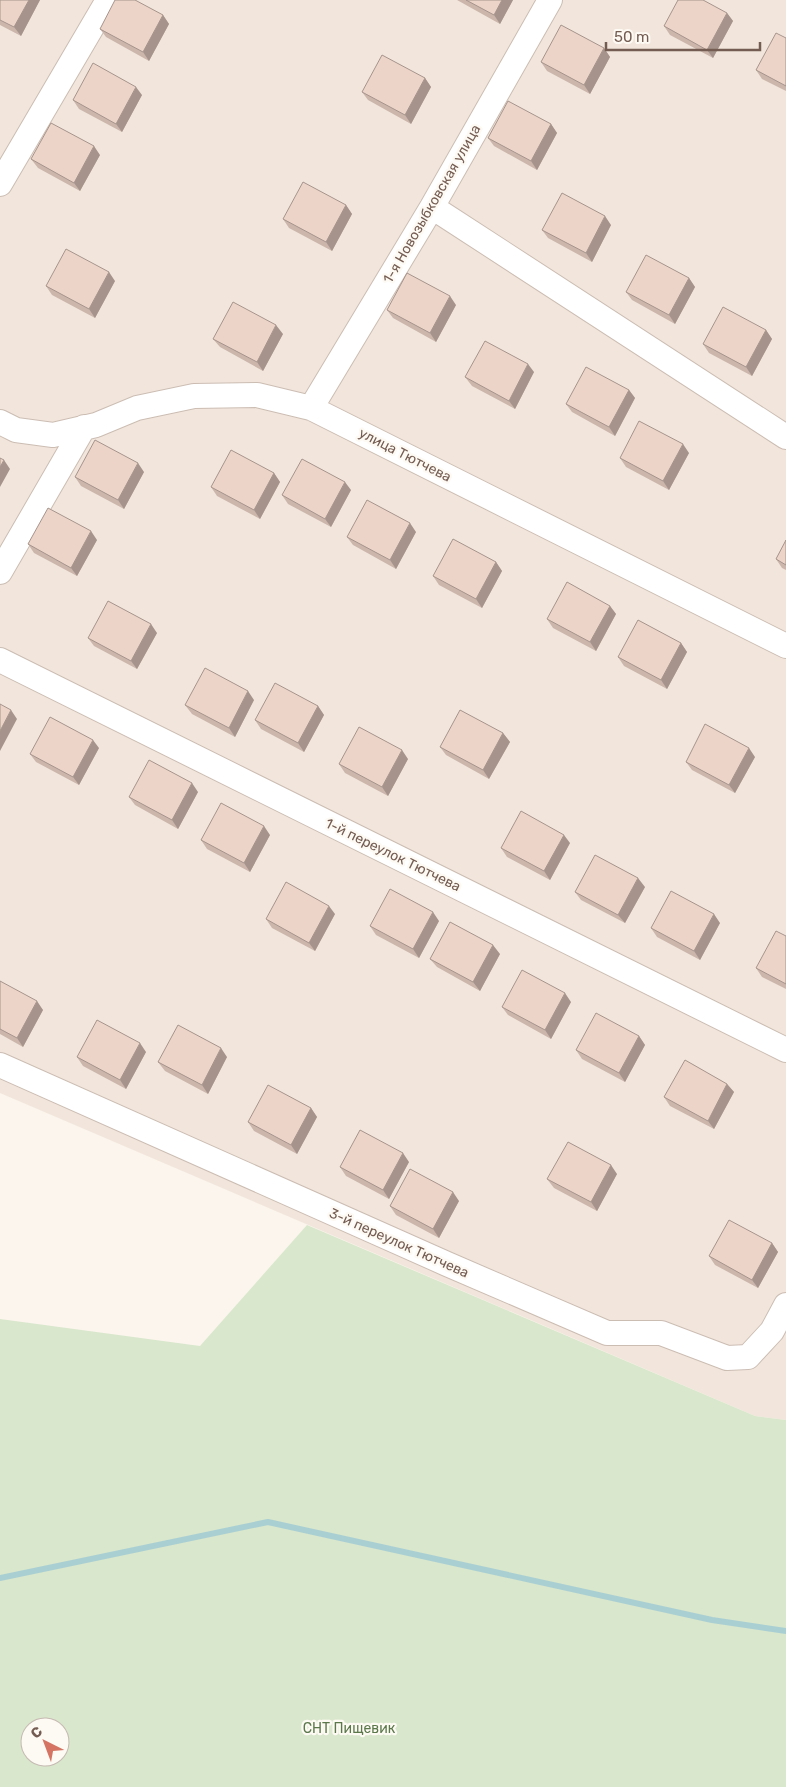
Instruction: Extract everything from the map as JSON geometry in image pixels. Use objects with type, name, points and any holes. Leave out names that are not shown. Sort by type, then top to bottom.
[{"type":"street","points":[[0,184],[108,0]]},
{"type":"street","name":"1-я Новозыбковская улица","points":[[311,408],[432,207],[550,0]]},
{"type":"street","points":[[432,207],[786,437]]},
{"type":"street","name":"улица Тютчева","points":[[0,422],[16,430],[53,435],[96,425],[137,408],[194,396],[257,395],[311,408],[786,646]]},
{"type":"street","points":[[0,572],[84,428]]},
{"type":"street","name":"1-й переулок Тютчева","points":[[0,660],[786,1050]]},
{"type":"street","name":"3-й переулок Тютчева","points":[[0,1065],[607,1333],[661,1333],[727,1358],[748,1357],[772,1331],[786,1305]]},
{"type":"shaded area","points":[[0,0],[786,0],[786,1420],[755,1416],[0,1093]]},
{"type":"green space","name":"СНТ Пищевик","points":[[307,1225],[755,1416],[786,1420],[786,1787],[0,1787],[0,1319],[200,1346]]},
{"type":"building","points":[[0,0],[29,0],[14,27],[0,20]]},
{"type":"building","points":[[115,0],[135,0],[163,15],[143,52],[100,29]]},
{"type":"building","points":[[466,0],[502,0],[494,15]]},
{"type":"building","points":[[678,0],[703,0],[727,13],[707,50],[664,26]]},
{"type":"building","points":[[561,25],[604,48],[584,85],[541,62]]},
{"type":"building","points":[[776,33],[786,38],[786,86],[756,70]]},
{"type":"building","points":[[382,55],[425,78],[405,115],[362,92]]},
{"type":"building","points":[[93,63],[136,87],[116,124],[73,100]]},
{"type":"building","points":[[508,101],[551,124],[531,161],[488,138]]},
{"type":"building","points":[[51,123],[94,146],[74,183],[31,159]]},
{"type":"building","points":[[303,182],[346,205],[326,242],[283,219]]},
{"type":"building","points":[[562,193],[605,216],[586,253],[542,230]]},
{"type":"building","points":[[66,249],[109,272],[89,309],[46,286]]},
{"type":"building","points":[[646,255],[689,278],[669,315],[626,292]]},
{"type":"building","points":[[407,273],[450,296],[430,333],[387,310]]},
{"type":"building","points":[[233,302],[276,325],[257,362],[213,339]]},
{"type":"building","points":[[723,307],[766,330],[746,367],[703,344]]},
{"type":"building","points":[[485,341],[528,364],[509,401],[465,377]]},
{"type":"building","points":[[586,367],[629,390],[609,427],[566,404]]},
{"type":"building","points":[[639,421],[683,444],[663,481],[620,458]]},
{"type":"building","points":[[95,440],[138,463],[118,500],[75,477]]},
{"type":"building","points":[[231,450],[274,473],[254,510],[211,487]]},
{"type":"building","points":[[0,458],[4,460],[0,467]]},
{"type":"building","points":[[302,459],[345,482],[325,519],[282,495]]},
{"type":"building","points":[[367,500],[410,523],[390,560],[347,537]]},
{"type":"building","points":[[48,508],[91,531],[71,568],[28,544]]},
{"type":"building","points":[[453,539],[496,562],[476,599],[433,576]]},
{"type":"building","points":[[786,540],[786,565],[776,559]]},
{"type":"building","points":[[567,582],[610,606],[590,642],[547,619]]},
{"type":"building","points":[[108,601],[151,624],[131,661],[88,638]]},
{"type":"building","points":[[638,620],[681,643],[661,680],[618,657]]},
{"type":"building","points":[[205,668],[248,691],[229,728],[185,705]]},
{"type":"building","points":[[275,683],[318,706],[298,743],[255,720]]},
{"type":"building","points":[[0,704],[11,710],[0,731]]},
{"type":"building","points":[[460,710],[503,733],[483,770],[440,747]]},
{"type":"building","points":[[50,717],[93,740],[73,777],[30,754]]},
{"type":"building","points":[[705,724],[749,748],[729,785],[686,762]]},
{"type":"building","points":[[359,727],[402,750],[382,787],[339,764]]},
{"type":"building","points":[[149,760],[192,783],[172,820],[129,797]]},
{"type":"building","points":[[221,803],[264,826],[244,863],[201,840]]},
{"type":"building","points":[[521,811],[564,835],[544,871],[501,848]]},
{"type":"building","points":[[595,855],[638,878],[618,915],[575,892]]},
{"type":"building","points":[[286,882],[329,906],[309,943],[266,919]]},
{"type":"building","points":[[390,889],[433,912],[413,949],[370,926]]},
{"type":"building","points":[[671,891],[714,914],[694,951],[651,928]]},
{"type":"building","points":[[450,922],[493,945],[473,982],[430,959]]},
{"type":"building","points":[[776,931],[786,936],[786,984],[756,968]]},
{"type":"building","points":[[522,970],[565,993],[545,1030],[502,1007]]},
{"type":"building","points":[[0,981],[37,1001],[17,1038],[0,1029]]},
{"type":"building","points":[[596,1013],[639,1036],[619,1073],[576,1050]]},
{"type":"building","points":[[97,1020],[140,1043],[120,1080],[77,1057]]},
{"type":"building","points":[[178,1025],[221,1048],[202,1085],[158,1062]]},
{"type":"building","points":[[685,1060],[727,1084],[708,1121],[664,1097]]},
{"type":"building","points":[[268,1085],[311,1108],[291,1145],[248,1122]]},
{"type":"building","points":[[360,1130],[403,1153],[383,1190],[340,1167]]},
{"type":"building","points":[[568,1142],[611,1165],[591,1202],[547,1179]]},
{"type":"building","points":[[410,1169],[453,1192],[433,1229],[390,1206]]},
{"type":"building","points":[[729,1220],[772,1243],[752,1280],[709,1256]]},
{"type":"waterway","points":[[0,1578],[268,1522],[712,1620],[786,1631]]}]
